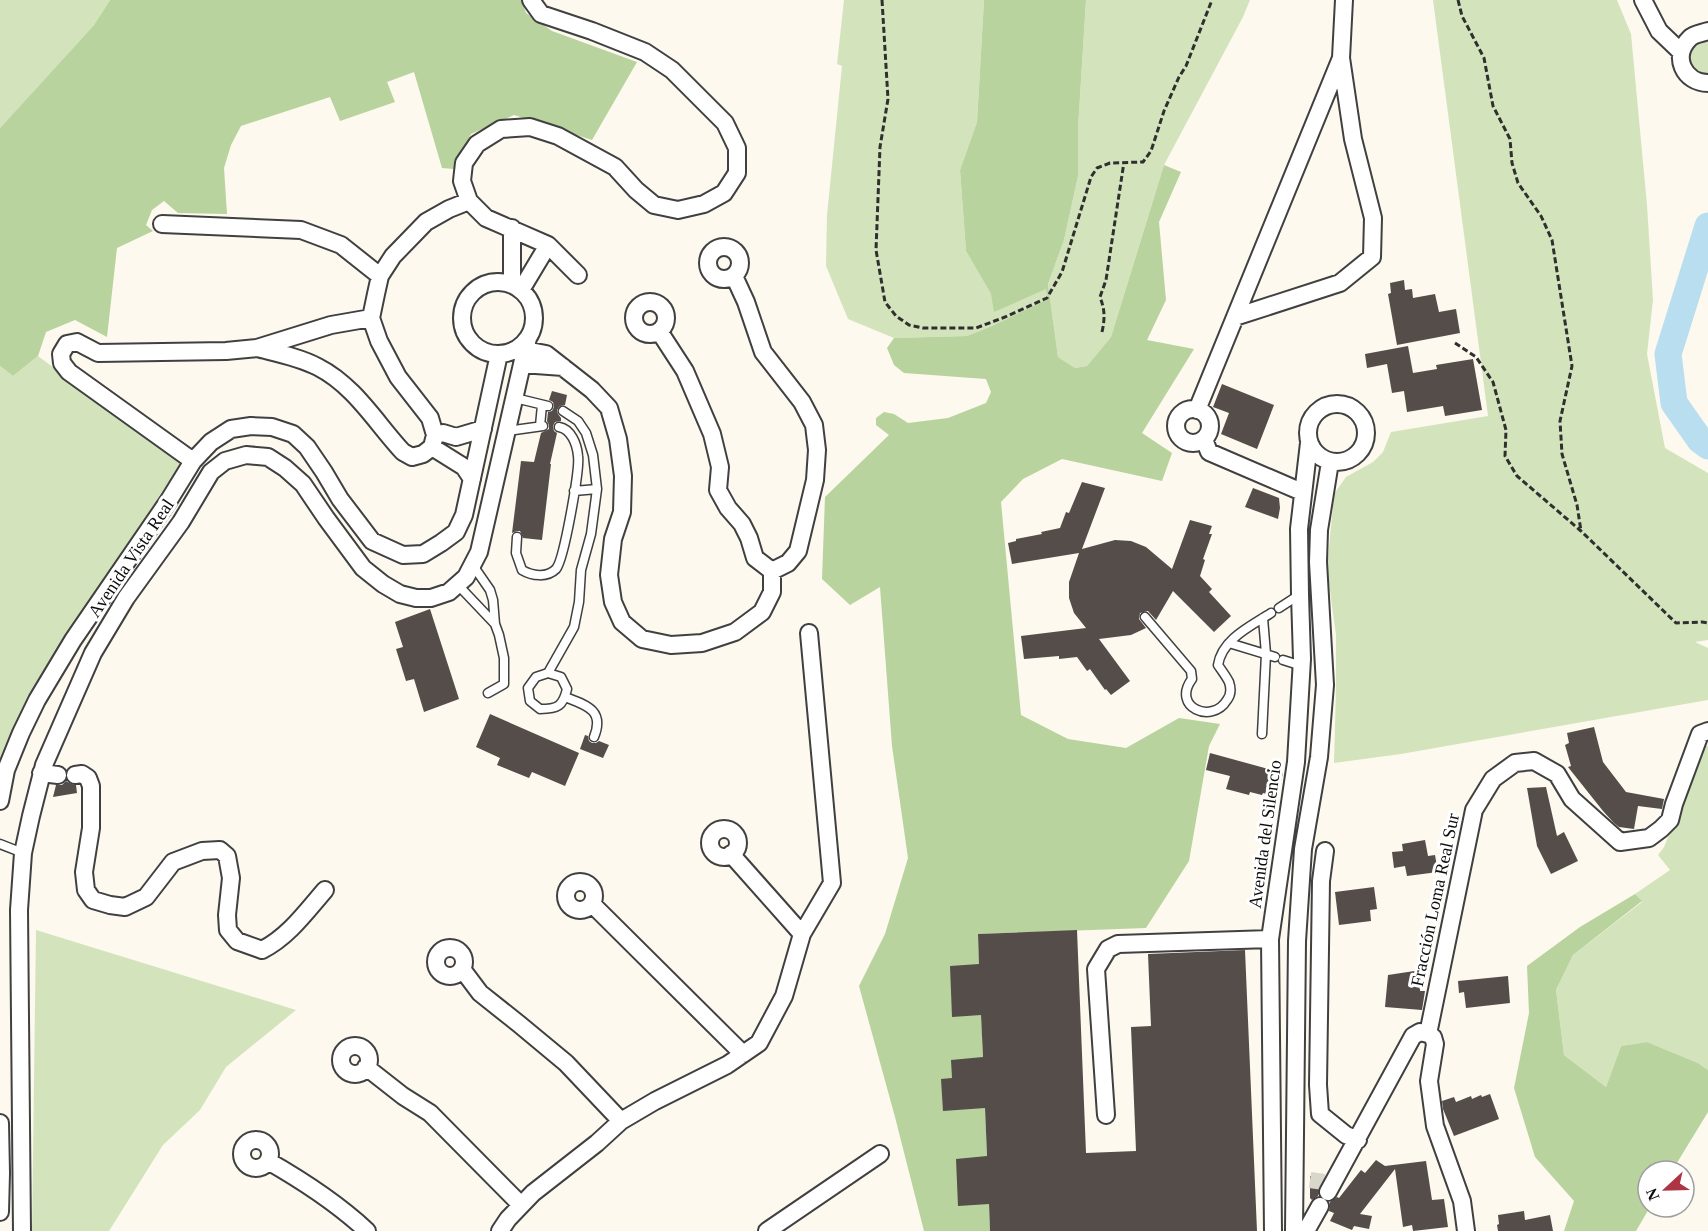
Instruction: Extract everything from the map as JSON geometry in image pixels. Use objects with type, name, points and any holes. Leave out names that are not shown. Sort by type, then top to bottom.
[{"type":"street","points":[[531,0],[541,14],[645,52],[672,70],[725,123],[737,148],[737,173],[724,193],[704,204],[678,210],[654,206],[615,167],[558,136],[530,127],[501,129],[477,144],[464,163],[462,182],[469,201],[486,218],[548,245],[578,275]]},
{"type":"street","points":[[1235,317],[1340,283],[1372,257],[1373,218],[1353,139],[1341,58],[1344,0]]},
{"type":"street","points":[[1643,0],[1659,31],[1681,52]]},
{"type":"street","points":[[1708,31],[1690,37],[1681,52],[1681,67],[1691,79],[1708,83]]},
{"type":"street","points":[[1197,410],[1341,58]]},
{"type":"street","points":[[469,201],[449,208],[426,222],[393,256],[380,276],[371,318],[387,359],[430,418],[434,441],[464,467],[472,479]]},
{"type":"street","points":[[162,224],[301,230],[341,245],[380,276]]},
{"type":"street","points":[[512,228],[516,287]]},
{"type":"street","points":[[516,287],[548,245]]},
{"type":"street","points":[[734,276],[747,302],[763,352],[802,402],[814,426],[817,450],[815,480],[798,551],[788,562],[772,571]]},
{"type":"street","points":[[525,351],[534,318],[528,298],[516,287],[501,282],[489,283],[478,288],[470,295],[464,306],[462,317],[464,329],[469,339],[477,347],[499,354],[510,352],[520,346],[525,351],[546,354],[592,390],[609,408],[618,439],[623,477],[622,512],[613,539],[609,574],[613,602],[622,622],[642,639],[671,645],[702,643],[735,632],[762,612],[772,592],[772,571]]},
{"type":"street","points":[[193,461],[69,372],[62,363],[61,354],[67,344],[78,342],[98,352],[226,351],[256,348],[332,326],[371,318]]},
{"type":"street","points":[[659,331],[685,371],[712,434],[720,467],[718,490],[728,508],[742,524],[756,558],[772,571]]},
{"type":"street","points":[[256,348],[300,360],[338,380],[354,395],[403,452],[412,457],[423,454],[443,433],[456,437],[483,429]]},
{"type":"street","name":"Avenida Vista Real","points":[[22,1231],[19,910],[23,853],[41,773],[93,653],[126,598],[180,522],[211,472],[225,461],[246,455],[268,457],[303,484],[363,568],[383,584],[400,594],[416,598],[431,598],[449,591],[466,577],[479,552],[525,351]]},
{"type":"street","name":"Avenida Vista Real","points":[[0,801],[6,770],[21,733],[37,700],[72,640],[170,500],[193,461],[211,442],[231,429],[251,426],[272,427],[293,434],[307,447],[340,500],[372,541],[403,555],[423,554],[456,532],[465,515],[499,354]]},
{"type":"street","name":"Avenida del Silencio","points":[[1273,1231],[1270,939],[1296,762],[1302,666],[1299,529],[1310,420],[1317,411],[1327,405],[1338,403],[1350,406],[1359,413],[1365,423],[1366,434],[1364,445],[1357,455],[1347,461],[1330,462]]},
{"type":"street","points":[[1197,410],[1207,416],[1209,431],[1204,439],[1198,442],[1188,442],[1179,435],[1176,424],[1181,414],[1197,410]]},
{"type":"street","points":[[1204,439],[1209,452],[1302,492]]},
{"type":"street","points":[[1306,1231],[1318,1187],[1296,1003],[1297,941],[1303,849],[1319,758],[1325,685],[1318,540],[1330,462],[1316,453],[1309,443]]},
{"type":"street","points":[[326,518],[340,500]]},
{"type":"street","points":[[109,586],[126,598]]},
{"type":"street","points":[[500,1231],[508,1219],[533,1193],[597,1143],[621,1121],[655,1101],[727,1065],[759,1043],[784,996],[802,934],[831,883],[809,633]]},
{"type":"street","points":[[72,640],[93,653]]},
{"type":"street","name":"Fracción Loma Real Sur","points":[[1466,1231],[1462,1201],[1435,1126],[1429,1081],[1435,1044],[1433,1037],[1428,1034],[1474,810],[1493,779],[1515,763],[1534,760],[1557,774],[1572,800],[1620,842],[1649,838],[1670,820],[1700,734],[1708,731]]},
{"type":"street","points":[[41,773],[72,774],[88,778],[91,786],[91,828],[84,872],[86,890],[93,900],[125,907],[146,897],[173,862],[202,851],[220,850],[227,856],[230,871],[228,930],[237,941],[262,951],[288,931],[325,890]]},
{"type":"street","points":[[1325,851],[1321,881],[1317,1085],[1320,1114],[1346,1135],[1358,1140]]},
{"type":"street","points":[[731,854],[802,934]]},
{"type":"street","points":[[592,904],[743,1054]]},
{"type":"street","points":[[1106,1115],[1096,969],[1108,949],[1118,944],[1270,939]]},
{"type":"street","points":[[462,969],[480,993],[566,1063],[621,1121]]},
{"type":"street","points":[[1270,1001],[1296,1003]]},
{"type":"street","points":[[1294,1231],[1318,1187],[1358,1140],[1413,1036],[1420,1032],[1428,1034]]},
{"type":"street","points":[[366,1068],[430,1113],[521,1205]]},
{"type":"street","points":[[0,1123],[0,1212]]},
{"type":"street","points":[[767,1231],[880,1154]]},
{"type":"street","points":[[268,1161],[320,1194],[367,1231]]},
{"type":"lane","points":[[507,431],[541,426],[545,405],[514,398]]},
{"type":"lane","points":[[548,673],[574,627],[579,602],[581,570],[591,534],[597,489],[593,455],[585,433],[578,421],[563,411]]},
{"type":"lane","points":[[518,537],[516,553],[522,570],[527,574],[538,576],[557,568],[567,534],[579,457],[572,436],[564,428],[559,427]]},
{"type":"lane","points":[[579,457],[593,455]]},
{"type":"lane","points":[[574,491],[597,489]]},
{"type":"lane","points":[[472,564],[490,590],[495,624],[500,635],[504,658],[504,684],[488,693]]},
{"type":"lane","points":[[457,584],[495,624]]},
{"type":"lane","points":[[473,601],[484,597],[490,590]]},
{"type":"lane","points":[[1145,617],[1191,671],[1192,679],[1185,696],[1193,708],[1207,712],[1221,707],[1230,695],[1229,681],[1218,666],[1229,643],[1300,595]]},
{"type":"lane","points":[[1262,734],[1266,654],[1263,618]]},
{"type":"lane","points":[[1229,643],[1302,666]]},
{"type":"lane","points":[[548,673],[561,677],[567,689],[564,701],[553,709],[540,709],[530,701],[528,688],[536,677],[548,673]]},
{"type":"lane","points":[[565,697],[591,708],[598,720],[598,728],[594,737]]},
{"type":"lane","points":[[0,844],[23,853]]},
{"type":"path","points":[[882,0],[888,99],[880,147],[876,250],[885,302],[896,316],[909,325],[947,329],[976,328],[1047,298],[1062,272],[1090,177],[1097,168],[1110,163],[1143,162],[1151,151],[1164,111],[1186,66],[1212,0]]},
{"type":"path","points":[[1458,0],[1462,16],[1484,58],[1493,106],[1510,139],[1512,163],[1518,183],[1541,216],[1552,240],[1572,366],[1560,421],[1562,454],[1577,505],[1581,531]]},
{"type":"path","points":[[1102,332],[1105,318],[1100,297],[1108,270],[1124,162]]},
{"type":"path","points":[[1455,343],[1476,357],[1493,382],[1506,430],[1505,456],[1517,476],[1581,531],[1676,623],[1708,623]]},
{"type":"green space","points":[[0,0],[110,0],[94,25],[0,128]]},
{"type":"green space","points":[[110,0],[522,0],[526,13],[552,31],[637,62],[592,140],[514,115],[471,134],[454,169],[442,168],[414,72],[387,82],[395,102],[340,121],[330,97],[241,126],[231,145],[224,168],[227,214],[178,213],[164,201],[152,210],[146,225],[153,231],[117,248],[107,337],[75,320],[46,332],[38,356],[13,376],[0,366],[0,128],[94,25]]},
{"type":"green space","points":[[844,0],[984,0],[977,122],[960,170],[966,251],[991,294],[1047,289],[1049,299],[967,336],[894,338],[848,319],[826,266],[827,215],[842,66],[837,64]]},
{"type":"green space","points":[[984,0],[1086,0],[1078,129],[1078,176],[1064,240],[1048,284],[1058,357],[1075,368],[1087,366],[1111,337],[1164,165],[1181,172],[1159,222],[1166,300],[1147,340],[1194,349],[1142,433],[1172,453],[1162,481],[1062,459],[1023,479],[1001,502],[1021,715],[1068,739],[1126,748],[1179,718],[1220,724],[1209,746],[1189,861],[1146,928],[978,934],[990,1231],[924,1231],[859,986],[885,934],[908,858],[892,746],[880,587],[850,605],[822,579],[825,497],[889,435],[876,425],[876,418],[884,412],[894,414],[908,423],[948,418],[986,403],[991,392],[986,379],[904,373],[894,365],[887,348],[894,338],[967,336],[1048,299],[1046,289],[994,312],[991,294],[966,251],[960,170],[977,122]]},
{"type":"green space","points":[[1086,0],[1250,0],[1164,165],[1111,337],[1087,366],[1075,368],[1058,357],[1048,284],[1064,240],[1078,176],[1078,129]]},
{"type":"green space","points":[[1433,0],[1617,0],[1631,34],[1647,205],[1653,300],[1647,354],[1665,448],[1708,473],[1708,640],[1695,642],[1708,648],[1708,700],[1401,754],[1334,763],[1336,635],[1327,570],[1334,494],[1346,477],[1373,462],[1383,452],[1391,432],[1488,416]]},
{"type":"green space","points":[[1708,37],[1708,78],[1694,75],[1686,54],[1694,41]]},
{"type":"green space","points":[[38,356],[181,463],[28,695],[0,762],[0,366],[13,376]]},
{"type":"green space","points":[[1704,746],[1708,746],[1708,1070],[1698,1063],[1647,1042],[1621,1046],[1606,1087],[1564,1055],[1556,990],[1573,955],[1642,902],[1635,894],[1670,870],[1658,855],[1664,847]]},
{"type":"green space","points":[[1635,894],[1642,901],[1573,955],[1556,990],[1564,1055],[1606,1087],[1621,1046],[1647,1042],[1698,1063],[1708,1070],[1708,1112],[1679,1159],[1636,1159],[1636,1219],[1643,1219],[1636,1231],[1564,1231],[1574,1201],[1535,1157],[1514,1088],[1529,1013],[1527,966],[1580,927]]},
{"type":"green space","points":[[36,930],[296,1010],[226,1067],[200,1110],[163,1145],[109,1231],[32,1231]]},
{"type":"building","points":[[1404,280],[1405,290],[1412,289],[1413,298],[1435,294],[1439,312],[1456,309],[1460,333],[1397,345],[1388,294],[1391,293],[1390,283]]},
{"type":"building","points":[[1408,346],[1413,373],[1437,369],[1436,365],[1473,359],[1482,410],[1445,416],[1443,406],[1407,412],[1404,391],[1392,393],[1387,364],[1367,368],[1365,354]]},
{"type":"building","points":[[1222,384],[1274,405],[1257,449],[1221,434],[1229,413],[1213,407]]},
{"type":"building","points":[[552,391],[567,395],[565,405],[560,406],[557,410],[561,421],[555,422],[553,426],[557,433],[550,464],[542,540],[523,538],[520,531],[512,533],[521,461],[534,462],[541,433],[549,429],[548,412],[554,407],[553,402],[549,400]]},
{"type":"building","points":[[1082,482],[1105,488],[1082,549],[1115,540],[1131,541],[1146,547],[1172,569],[1190,520],[1212,526],[1209,534],[1212,534],[1200,576],[1212,589],[1209,592],[1231,616],[1214,632],[1173,591],[1156,620],[1148,611],[1140,613],[1139,619],[1146,628],[1131,635],[1099,639],[1130,681],[1111,695],[1090,669],[1087,671],[1077,657],[1024,659],[1021,636],[1086,628],[1074,613],[1069,598],[1069,582],[1079,553],[1012,564],[1008,543],[1060,528]]},
{"type":"building","points":[[1253,488],[1279,498],[1278,519],[1245,507]]},
{"type":"building","points":[[430,609],[459,699],[424,712],[414,679],[406,681],[396,649],[403,647],[395,622]]},
{"type":"building","points":[[490,714],[579,753],[565,786],[532,772],[529,778],[497,765],[500,758],[476,747]]},
{"type":"building","points":[[1594,727],[1603,762],[1626,792],[1664,799],[1662,809],[1638,806],[1634,829],[1619,827],[1614,823],[1568,767],[1571,766],[1565,745],[1569,743],[1567,733]]},
{"type":"building","points":[[585,735],[592,743],[599,741],[609,745],[603,758],[580,749]]},
{"type":"building","points":[[1210,753],[1283,773],[1277,797],[1250,792],[1249,795],[1226,789],[1230,776],[1206,770]]},
{"type":"building","points":[[66,781],[76,785],[77,793],[53,797],[56,785],[62,785]]},
{"type":"building","points":[[1546,787],[1557,836],[1564,832],[1578,861],[1551,874],[1537,846],[1527,788]]},
{"type":"building","points":[[1425,840],[1428,856],[1435,855],[1438,872],[1407,876],[1405,866],[1394,868],[1392,852],[1403,851],[1402,844]]},
{"type":"building","points":[[1374,887],[1377,909],[1370,910],[1371,921],[1339,925],[1335,892]]},
{"type":"building","points":[[1077,930],[1086,1153],[1136,1151],[1131,1027],[1151,1026],[1148,954],[1245,950],[1257,1231],[990,1231],[989,1204],[958,1206],[956,1159],[987,1156],[985,1108],[943,1111],[941,1079],[952,1078],[951,1060],[983,1057],[981,1015],[952,1017],[950,966],[979,964],[978,934]]},
{"type":"building","points":[[1421,970],[1420,991],[1425,991],[1422,1010],[1385,1007],[1388,975]]},
{"type":"building","points":[[1508,976],[1510,1003],[1466,1008],[1464,992],[1459,993],[1458,981]]},
{"type":"building","points":[[1490,1094],[1499,1119],[1454,1136],[1442,1101],[1454,1097],[1456,1102],[1471,1096],[1472,1099]]},
{"type":"building","points":[[1376,1160],[1385,1166],[1426,1161],[1432,1200],[1444,1199],[1448,1227],[1413,1231],[1412,1225],[1403,1227],[1395,1169],[1360,1214],[1372,1216],[1369,1229],[1354,1226],[1352,1230],[1330,1221],[1334,1213],[1329,1211],[1330,1202],[1339,1198],[1361,1170],[1365,1173]]},
{"type":"building","points":[[1310,1176],[1324,1176],[1318,1196],[1312,1200],[1310,1198]]},
{"type":"building","points":[[1524,1211],[1525,1220],[1550,1215],[1553,1231],[1498,1231],[1498,1215]]},
{"type":"waterway","points":[[1708,226],[1668,354],[1674,403],[1700,440],[1708,446]]},
{"type":"tunnel","points":[[1310,1180],[1324,1182]]}]
